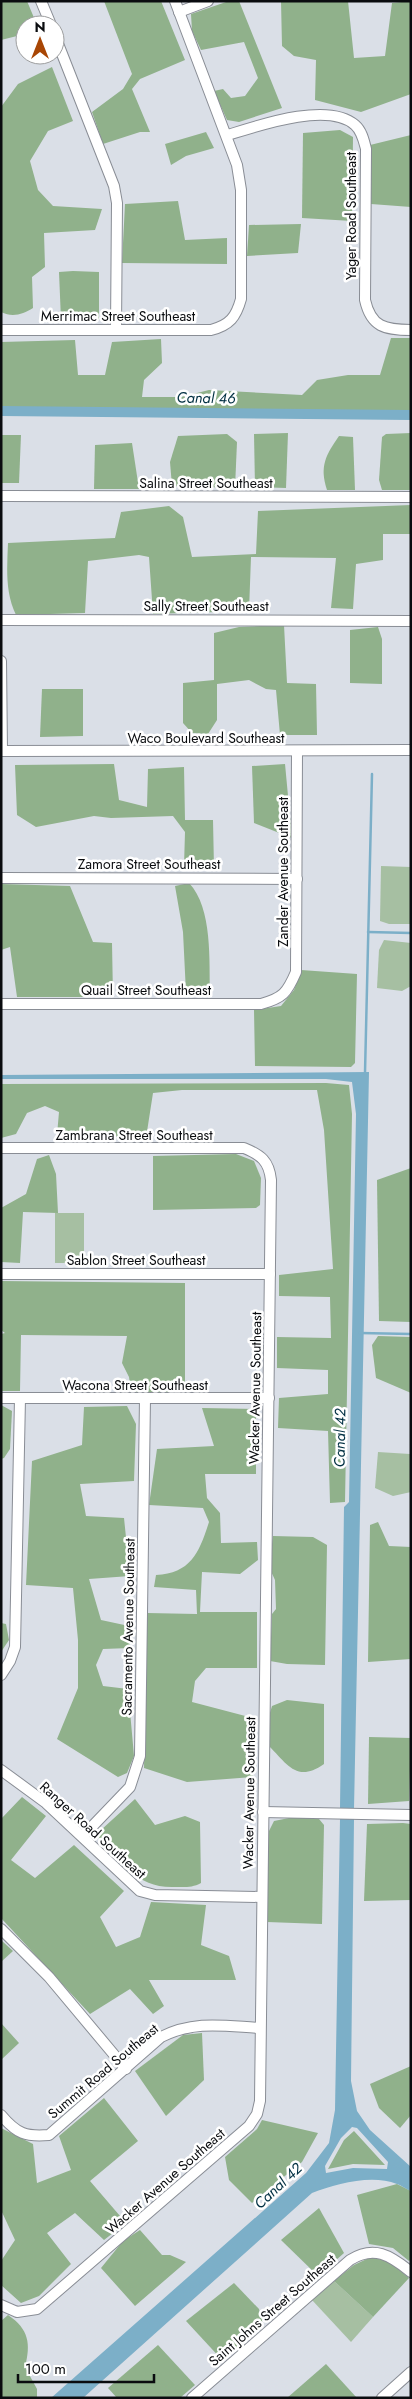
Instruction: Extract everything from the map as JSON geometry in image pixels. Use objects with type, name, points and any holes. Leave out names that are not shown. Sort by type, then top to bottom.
[{"type":"street","points":[[41,1],[47,15]]},
{"type":"street","points":[[175,1],[228,135]]},
{"type":"street","points":[[179,12],[208,1]]},
{"type":"street","points":[[65,61],[114,186],[117,203],[116,330]]},
{"type":"street","name":"Yager Road Southeast","points":[[228,135],[281,118],[330,116],[348,120],[356,125],[362,135],[366,149],[365,300],[373,320],[392,330],[411,330]]},
{"type":"street","name":"Merrimac Street Southeast","points":[[1,330],[211,330],[225,326],[232,320],[238,313],[241,298],[241,190],[237,165],[228,135]]},
{"type":"street","name":"Salina Street Southeast","points":[[1,496],[411,497]]},
{"type":"street","name":"Sally Street Southeast","points":[[1,620],[411,621]]},
{"type":"street","points":[[1,662],[1,752]]},
{"type":"street","name":"Waco Boulevard Southeast","points":[[1,752],[411,750]]},
{"type":"street","name":"Zander Avenue Southeast","points":[[288,990],[296,972],[297,752]]},
{"type":"street","name":"Zamora Street Southeast","points":[[1,878],[297,878]]},
{"type":"street","name":"Quail Street Southeast","points":[[1,1004],[261,1004],[276,1000],[288,990]]},
{"type":"street","name":"Zambrana Street Southeast","points":[[1,1148],[244,1148],[264,1158]]},
{"type":"street","name":"Wacker Avenue Southeast","points":[[1,2305],[16,2312],[37,2309],[250,2126],[257,2114],[260,2101],[271,1180],[270,1167],[264,1158]]},
{"type":"street","name":"Sablon Street Southeast","points":[[1,1274],[270,1274]]},
{"type":"street","name":"Wacona Street Southeast","points":[[1,1398],[269,1398]]},
{"type":"street","points":[[1,1675],[10,1661],[15,1647],[20,1398]]},
{"type":"street","name":"Sacramento Avenue Southeast","points":[[83,1836],[130,1786],[140,1756],[144,1398]]},
{"type":"street","name":"Ranger Road Southeast","points":[[1,1770],[46,1803],[140,1891],[155,1895],[261,1897]]},
{"type":"street","points":[[263,1812],[411,1815]]},
{"type":"street","points":[[1,1929],[49,1977],[126,2069]]},
{"type":"street","name":"Summit Road Southeast","points":[[1,2115],[8,2124],[29,2136],[49,2135],[161,2037],[179,2028],[201,2026],[260,2028]]},
{"type":"street","name":"Saint Johns Street Southeast","points":[[192,2398],[350,2260],[361,2253],[374,2252],[386,2255],[411,2272]]},
{"type":"street","points":[[382,2398],[411,2372]]},
{"type":"green space","points":[[1,1],[27,1],[33,15],[15,15],[15,36],[1,40]]},
{"type":"green space","points":[[104,1],[161,1],[185,60],[140,79],[132,89],[150,132],[140,132],[103,144],[92,112],[123,89],[132,74]]},
{"type":"green space","points":[[229,1],[239,1],[282,108],[239,122],[227,120],[214,91],[223,89],[231,98],[245,96],[258,78],[244,42],[201,50],[192,31],[191,14]]},
{"type":"green space","points":[[281,1],[348,1],[354,58],[385,56],[392,3],[411,1],[411,94],[361,112],[315,100],[316,60],[294,56],[282,46]]},
{"type":"green space","points":[[52,67],[73,121],[48,131],[30,161],[38,190],[53,206],[102,209],[95,230],[44,233],[45,267],[32,277],[33,308],[22,313],[10,315],[1,312],[1,107],[18,84]]},
{"type":"green space","points":[[340,130],[353,137],[352,221],[302,218],[303,133]]},
{"type":"green space","points":[[206,132],[214,148],[186,156],[171,165],[165,144]]},
{"type":"green space","points":[[411,135],[411,207],[371,204],[370,145]]},
{"type":"green space","points":[[178,201],[185,240],[227,238],[227,264],[122,263],[125,204]]},
{"type":"green space","points":[[301,224],[298,253],[247,256],[249,225]]},
{"type":"green space","points":[[59,272],[99,272],[99,319],[61,320]]},
{"type":"green space","points":[[391,338],[411,338],[411,412],[1,408],[1,342],[75,340],[78,375],[105,375],[112,342],[161,339],[162,363],[144,380],[142,397],[181,397],[209,390],[302,395],[317,380],[348,375],[380,375]]},
{"type":"green space","points":[[288,433],[286,488],[255,487],[254,434]]},
{"type":"green space","points":[[411,433],[411,490],[382,490],[379,480],[382,437],[386,434]]},
{"type":"green space","points":[[227,434],[237,442],[235,488],[172,486],[170,462],[178,436]]},
{"type":"green space","points":[[1,435],[21,435],[19,483],[1,483]]},
{"type":"green space","points":[[339,436],[353,437],[355,490],[327,490],[324,474],[325,461]]},
{"type":"green space","points":[[132,443],[139,489],[94,489],[95,445]]},
{"type":"green space","points":[[411,505],[411,534],[383,534],[383,560],[356,564],[353,609],[331,608],[336,558],[251,557],[249,611],[153,614],[149,557],[139,555],[88,561],[85,613],[16,615],[10,598],[7,580],[8,543],[115,538],[121,512],[169,506],[183,517],[192,557],[256,554],[258,511]]},
{"type":"green space","points":[[284,625],[287,683],[316,684],[317,735],[280,735],[276,690],[266,689],[249,680],[217,684],[217,720],[208,734],[192,733],[183,723],[183,683],[214,680],[214,633],[239,627]]},
{"type":"green space","points":[[378,627],[382,639],[382,684],[350,683],[350,630]]},
{"type":"green space","points":[[42,689],[83,689],[83,736],[40,737]]},
{"type":"green space","points":[[114,764],[119,800],[147,807],[148,769],[184,767],[185,820],[213,820],[214,868],[184,866],[185,832],[173,816],[111,818],[94,816],[36,827],[17,815],[15,765]]},
{"type":"green space","points":[[285,764],[292,838],[254,823],[252,766]]},
{"type":"green space","points":[[381,866],[411,867],[411,924],[389,924],[380,921]]},
{"type":"green space","points":[[189,883],[197,894],[206,921],[210,994],[186,993],[183,932],[175,886]]},
{"type":"green space","points":[[1,884],[70,886],[93,942],[112,943],[113,997],[17,997],[10,947],[1,950]]},
{"type":"green space","points":[[384,940],[411,943],[411,986],[402,991],[377,988],[379,950]]},
{"type":"green space","points":[[301,970],[357,974],[355,1063],[351,1067],[255,1066],[254,1010],[281,1006],[294,990]]},
{"type":"green space","points":[[326,1083],[349,1085],[352,1114],[345,1502],[330,1503],[328,1431],[278,1428],[279,1398],[328,1394],[328,1370],[277,1368],[277,1337],[331,1338],[330,1297],[279,1296],[279,1275],[333,1269],[324,1130],[317,1090],[182,1090],[153,1093],[146,1138],[83,1135],[64,1139],[57,1135],[59,1112],[45,1106],[27,1113],[16,1134],[1,1138],[1,1084]]},
{"type":"green space","points":[[236,1154],[254,1161],[261,1178],[260,1205],[256,1208],[153,1210],[153,1156]]},
{"type":"green space","points":[[49,1155],[56,1174],[58,1213],[23,1212],[20,1263],[1,1262],[1,1208],[26,1194],[37,1159]]},
{"type":"green space","points":[[411,1168],[411,1322],[379,1321],[377,1180]]},
{"type":"green space","points":[[55,1213],[84,1213],[84,1260],[80,1263],[55,1263]]},
{"type":"green space","points":[[1,1281],[185,1283],[185,1389],[177,1392],[131,1392],[129,1377],[122,1363],[127,1336],[21,1335],[20,1391],[1,1391],[1,1334],[5,1333],[1,1330]]},
{"type":"green space","points":[[378,1336],[411,1337],[411,1393],[376,1378],[372,1345]]},
{"type":"green space","points":[[1,1405],[12,1411],[10,1449],[4,1458],[1,1459]]},
{"type":"green space","points":[[127,1406],[136,1424],[134,1481],[80,1484],[86,1516],[124,1518],[130,1576],[89,1579],[101,1620],[129,1626],[130,1648],[103,1649],[96,1665],[103,1686],[128,1689],[134,1756],[127,1773],[118,1777],[57,1739],[78,1688],[78,1640],[73,1588],[26,1585],[32,1461],[82,1445],[84,1407]]},
{"type":"green space","points":[[202,1408],[256,1409],[256,1474],[205,1474],[207,1498],[220,1513],[221,1543],[257,1542],[258,1560],[240,1574],[202,1572],[200,1612],[257,1612],[257,1668],[206,1668],[195,1681],[192,1702],[253,1718],[253,1777],[187,1782],[144,1768],[147,1613],[197,1614],[196,1590],[154,1587],[156,1575],[178,1570],[186,1566],[192,1559],[197,1552],[209,1522],[203,1508],[149,1505],[157,1449],[214,1446]]},
{"type":"green space","points":[[378,1452],[410,1454],[411,1492],[393,1496],[375,1488]]},
{"type":"green space","points":[[378,1522],[389,1546],[411,1547],[411,1659],[368,1662],[370,1525]]},
{"type":"green space","points":[[273,1536],[313,1537],[327,1545],[325,1665],[287,1664],[270,1661],[272,1614],[276,1609],[275,1580],[269,1567]]},
{"type":"green space","points":[[1,1623],[6,1624],[9,1640],[1,1652]]},
{"type":"green space","points":[[287,1700],[324,1704],[324,1764],[307,1772],[300,1772],[288,1765],[269,1746],[267,1723],[272,1706]]},
{"type":"green space","points":[[369,1737],[411,1738],[409,1801],[368,1804]]},
{"type":"green space","points":[[22,1797],[46,1816],[11,1860],[35,1878],[74,1845],[124,1891],[100,1917],[116,1947],[140,1937],[151,1902],[206,1905],[201,1945],[229,1956],[236,1980],[149,1980],[164,2006],[153,2014],[130,1989],[90,2014],[1,1918],[1,1819]]},
{"type":"green space","points":[[135,1799],[155,1825],[185,1816],[200,1822],[201,1883],[181,1887],[161,1886],[140,1879],[99,1838],[101,1830]]},
{"type":"green space","points":[[294,1817],[319,1819],[324,1825],[322,1924],[267,1922],[268,1833],[274,1821]]},
{"type":"green space","points":[[367,1824],[411,1824],[411,1900],[364,1901]]},
{"type":"green space","points":[[1,1940],[13,1951],[1,1962]]},
{"type":"green space","points":[[1,2023],[19,2043],[1,2060]]},
{"type":"green space","points":[[202,2033],[204,2080],[166,2116],[135,2071],[183,2035]]},
{"type":"green space","points":[[411,2066],[411,2115],[400,2128],[379,2108],[370,2084]]},
{"type":"green space","points":[[104,2098],[138,2141],[90,2181],[126,2223],[104,2240],[75,2213],[47,2233],[71,2264],[39,2296],[21,2303],[1,2285],[1,2261],[15,2240],[1,2210],[1,2128],[33,2144],[37,2183],[71,2170],[59,2136]]},
{"type":"green space","points":[[262,2120],[318,2133],[302,2162],[252,2203],[229,2180],[225,2157],[257,2129]]},
{"type":"green space","points":[[354,2131],[385,2165],[353,2164],[328,2169],[344,2140]]},
{"type":"green space","points":[[397,2184],[411,2191],[411,2259],[409,2261],[393,2248],[369,2244],[357,2195]]},
{"type":"green space","points":[[319,2208],[344,2253],[318,2276],[281,2240]]},
{"type":"green space","points":[[140,2230],[162,2255],[170,2255],[186,2262],[135,2306],[101,2268],[123,2241]]},
{"type":"green space","points":[[371,2257],[390,2262],[409,2278],[373,2317],[334,2281],[354,2265]]},
{"type":"green space","points":[[334,2281],[373,2317],[351,2342],[312,2300]]},
{"type":"green space","points":[[234,2283],[259,2309],[263,2324],[223,2361],[186,2321]]},
{"type":"green space","points":[[8,2315],[20,2326],[27,2338],[28,2351],[25,2367],[37,2389],[37,2398],[1,2398],[1,2321]]},
{"type":"green space","points":[[158,2345],[195,2385],[180,2398],[117,2398],[108,2388]]},
{"type":"green space","points":[[326,2364],[357,2398],[287,2398]]},
{"type":"water","points":[[369,1072],[354,1809],[340,1808],[344,1507],[349,1502],[356,1114],[352,1082],[326,1079],[1,1079],[1,1075]]},
{"type":"water","points":[[340,1819],[354,1819],[351,2081],[357,2111],[370,2130],[411,2167],[411,2191],[387,2181],[365,2180],[332,2186],[312,2193],[83,2398],[51,2398],[306,2173],[329,2143],[335,2110]],"holes":[[[352,2127],[357,2128],[388,2162],[387,2169],[353,2168],[326,2173],[325,2166],[341,2138]]]},
{"type":"waterway","name":"Canal 46","points":[[1,411],[411,415]]},
{"type":"waterway","points":[[365,1073],[372,774]]},
{"type":"waterway","points":[[368,932],[411,933]]},
{"type":"waterway","points":[[360,1333],[411,1334]]},
{"type":"water label","name":"Canal 42","points":[[340,1438]]},
{"type":"water label","name":"Canal 42","points":[[278,2186]]}]
